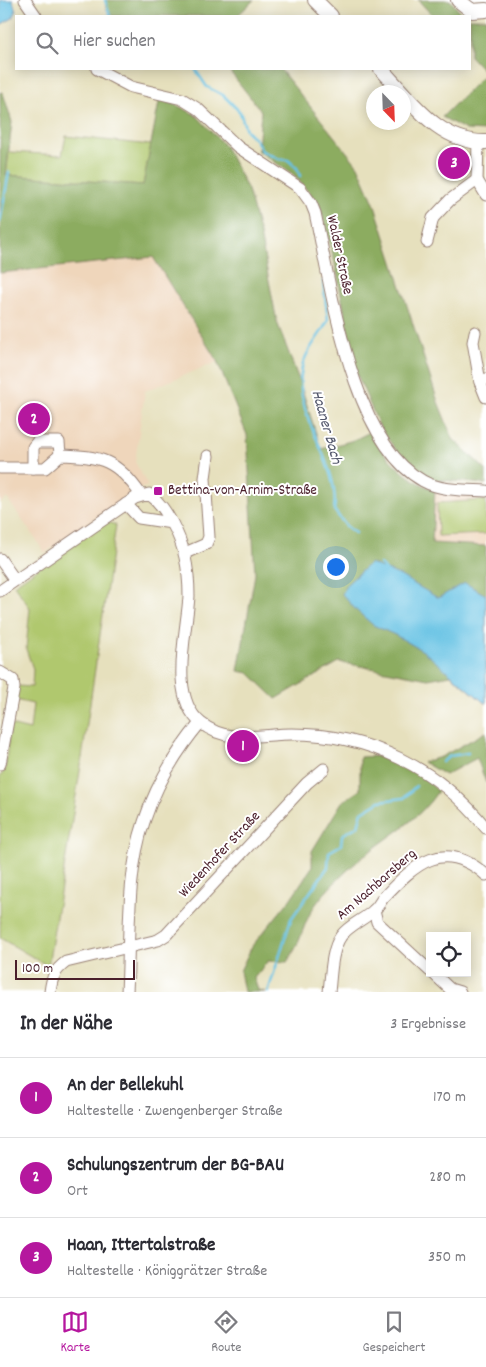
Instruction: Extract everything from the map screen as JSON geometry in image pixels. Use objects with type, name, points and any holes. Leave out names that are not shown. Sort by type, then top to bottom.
[{"type":"main road","points":[[315,0],[329,15]]},
{"type":"main road","points":[[458,0],[472,11],[486,10]]},
{"type":"main road","points":[[382,70],[436,128],[459,138],[482,142]]},
{"type":"street","points":[[25,0],[35,15]]},
{"type":"street","name":"Walder Straße","points":[[99,70],[131,87],[182,99],[198,109],[238,147],[300,188],[312,203],[315,213],[342,341],[355,380],[383,441],[397,460],[421,480],[439,487],[486,492]]},
{"type":"street","points":[[482,142],[477,180],[486,195]]},
{"type":"street","points":[[427,242],[434,218],[450,200],[477,180]]},
{"type":"street","points":[[475,332],[472,342],[486,397]]},
{"type":"street","points":[[33,468],[33,447],[38,442],[59,442],[60,456]]},
{"type":"street","points":[[0,468],[45,468],[60,456],[78,456],[114,464],[126,473],[141,494]]},
{"type":"street","points":[[185,553],[199,549],[206,544],[209,537],[204,478],[208,456]]},
{"type":"street","points":[[0,592],[141,494],[149,494],[156,499],[172,523],[185,553],[188,596],[182,684],[185,699],[200,723],[224,735],[238,738],[278,734],[328,735],[397,756],[421,768],[448,787],[486,828]]},
{"type":"street","points":[[126,504],[139,518],[172,523]]},
{"type":"street","points":[[0,560],[15,580]]},
{"type":"street","points":[[0,672],[13,680],[14,688],[0,764]]},
{"type":"street","points":[[128,992],[136,859],[143,823],[156,791],[169,768],[200,723]]},
{"type":"street","name":"Wiedenhofer Straße","points":[[50,992],[52,976],[56,969],[66,962],[158,940],[166,935],[307,783],[324,769]]},
{"type":"street","name":"Am Nachbarsberg","points":[[329,992],[335,952],[340,937],[357,920],[374,910],[383,898],[418,865],[434,858],[453,856],[464,859],[486,875]]},
{"type":"street","points":[[374,910],[377,922],[426,967]]},
{"type":"street","points":[[437,977],[453,991]]},
{"type":"shaded area","points":[[153,257],[217,362],[145,391],[135,462],[148,486],[134,491],[45,553],[7,498],[0,503],[0,273]]},
{"type":"shaded area","points":[[435,490],[486,494],[486,546],[431,543]]},
{"type":"green space","points":[[105,0],[254,0],[238,15],[111,15],[106,8]]},
{"type":"green space","points":[[418,0],[450,0],[462,15],[432,15]]},
{"type":"green space","points":[[471,18],[486,18],[486,73],[471,57]]},
{"type":"green space","points":[[229,70],[281,70],[358,166],[374,203],[438,402],[453,439],[486,470],[486,484],[431,479],[422,475],[407,464],[381,430],[356,372],[335,263],[319,204],[293,174],[258,151],[261,111]]},
{"type":"green space","points":[[486,73],[486,131],[466,130],[442,117]]},
{"type":"green space","points":[[0,92],[3,93],[12,122],[6,175],[143,185],[160,97],[196,115],[225,146],[248,190],[260,234],[277,322],[299,380],[321,449],[354,440],[370,432],[397,467],[414,480],[435,490],[432,543],[486,546],[486,704],[451,675],[428,679],[339,662],[276,699],[249,673],[238,671],[255,574],[247,435],[217,361],[153,257],[0,273]]},
{"type":"green space","points":[[66,136],[151,145],[143,185],[6,175],[9,152],[62,155]]},
{"type":"green space","points":[[486,500],[486,534],[438,536],[437,503]]},
{"type":"green space","points":[[105,521],[116,525],[81,765],[48,966],[0,938],[0,777],[5,770],[10,725],[30,730],[33,704],[15,700],[17,686],[32,687],[33,669],[26,649],[30,608],[14,585]]},
{"type":"green space","points":[[486,732],[486,783],[477,758],[445,775],[423,762],[441,757]]},
{"type":"green space","points":[[376,756],[419,773],[438,791],[421,812],[358,861],[325,893],[308,918],[296,948],[287,962],[268,961],[254,978],[258,990],[265,992],[244,992],[240,971],[252,946],[289,901],[312,867],[312,851],[342,802],[360,790],[360,757]]},
{"type":"water","points":[[0,0],[13,0],[16,12],[13,18],[0,25]]},
{"type":"water","points":[[370,563],[399,575],[438,598],[465,583],[486,595],[486,704],[423,651],[373,625],[342,594],[347,584]]},
{"type":"waterway","name":"Haaner Bach","points":[[105,0],[110,15]]},
{"type":"waterway","name":"Haaner Bach","points":[[196,70],[207,87],[223,95],[240,112],[246,130],[256,140],[262,151],[279,159],[288,160],[297,168],[300,176]]},
{"type":"waterway","points":[[0,222],[9,172]]},
{"type":"waterway","name":"Haaner Bach","points":[[323,281],[328,320],[308,352],[302,366],[301,391],[311,426],[331,477],[334,493],[334,510],[346,526],[355,533]]},
{"type":"waterway","name":"Haaner Bach","points":[[380,564],[387,572]]},
{"type":"waterway","points":[[442,762],[450,756],[468,753]]},
{"type":"waterway","points":[[268,992],[291,919],[328,867],[329,852],[341,845],[342,835],[358,826],[362,812],[380,801],[404,798],[416,786]]},
{"type":"place","name":"Haan, Ittertalstraße","points":[[454,163]]},
{"type":"place","name":"Schulungszentrum der BG-BAU","points":[[34,419]]},
{"type":"place","name":"Bettina-von-Arnim-Straße","points":[[158,491]]},
{"type":"place","name":"An der Bellekuhl","points":[[243,746]]}]
